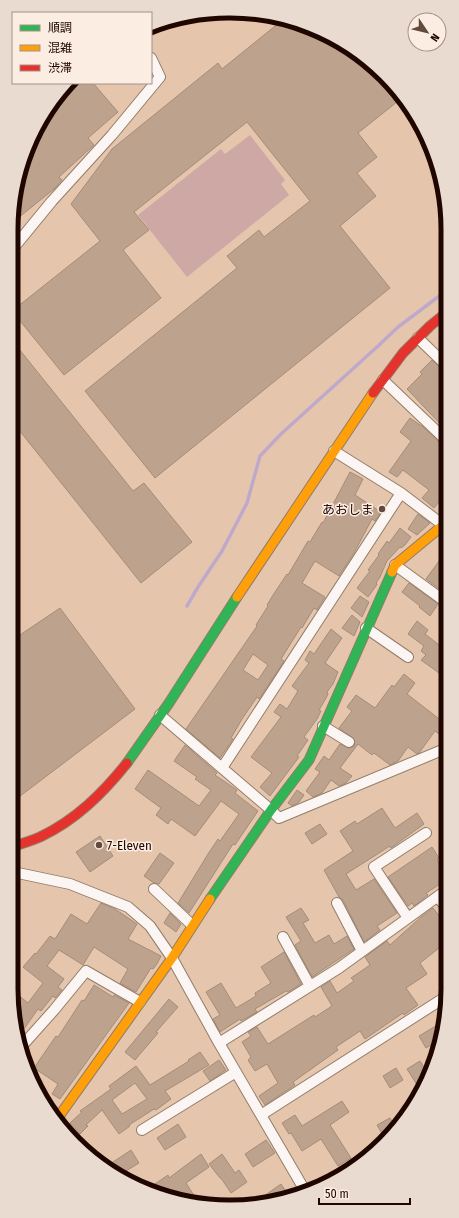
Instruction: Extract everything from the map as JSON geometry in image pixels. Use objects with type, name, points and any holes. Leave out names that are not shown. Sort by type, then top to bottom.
[{"type":"street","points":[[18,242],[52,201],[112,135],[160,77],[152,60]]},
{"type":"street","points":[[18,845],[40,837],[72,819],[108,786],[136,751],[334,450],[382,380],[400,356],[441,317]]},
{"type":"street","points":[[418,338],[441,360]]},
{"type":"street","points":[[382,380],[441,435]]},
{"type":"street","points":[[334,450],[401,493],[441,521]]},
{"type":"street","points":[[222,768],[401,493]]},
{"type":"street","points":[[59,1112],[172,958],[192,925],[271,810],[309,760],[395,565],[441,529]]},
{"type":"street","points":[[395,565],[441,599]]},
{"type":"street","points":[[366,628],[408,657]]},
{"type":"street","points":[[160,715],[279,818],[441,750]]},
{"type":"street","points":[[323,726],[349,742]]},
{"type":"street","points":[[408,918],[374,867],[426,834]]},
{"type":"street","points":[[18,873],[70,884],[128,907],[150,926],[172,958],[302,1187]]},
{"type":"street","points":[[154,889],[192,925]]},
{"type":"street","points":[[219,1043],[310,986],[441,895]]},
{"type":"street","points":[[438,897],[441,901]]},
{"type":"street","points":[[337,903],[362,951]]},
{"type":"street","points":[[283,937],[310,986]]},
{"type":"street","points":[[25,1043],[86,971],[140,1002]]},
{"type":"street","points":[[261,1115],[441,1000]]},
{"type":"street","points":[[142,1130],[236,1072]]},
{"type":"shaded area","points":[[250,135],[285,180],[281,184],[289,195],[187,277],[138,215],[221,149],[225,154]]},
{"type":"building","points":[[278,24],[310,34],[335,46],[369,70],[389,90],[397,102],[358,133],[377,157],[357,173],[376,196],[340,226],[390,288],[155,478],[85,391],[237,268],[227,256],[259,230],[264,237],[310,201],[247,122],[134,212],[149,230],[123,250],[161,298],[64,375],[18,318],[18,306],[100,241],[71,204],[112,149],[218,63],[222,69]]},
{"type":"building","points":[[78,84],[94,84],[118,112],[88,138],[94,145],[59,177],[62,180],[54,189],[18,218],[25,175],[34,149],[46,124],[68,92]]},
{"type":"building","points":[[18,348],[133,491],[144,483],[192,542],[141,583],[18,429]]},
{"type":"building","points":[[432,360],[441,368],[441,425],[407,389],[422,374],[420,372]]},
{"type":"building","points":[[410,418],[423,427],[441,444],[441,499],[434,508],[422,498],[429,490],[403,470],[397,477],[389,472],[411,441],[400,432]]},
{"type":"building","points":[[350,472],[363,479],[355,495],[381,512],[375,521],[372,519],[354,553],[339,576],[315,561],[302,583],[325,597],[317,610],[314,608],[302,628],[301,627],[281,659],[284,661],[259,699],[257,697],[242,719],[231,738],[233,739],[220,758],[186,729],[257,626],[256,625],[268,606],[267,605],[287,574],[288,575],[308,541],[310,542],[322,522],[323,523]],"holes":[[[253,654],[268,665],[258,680],[243,670]]]},
{"type":"building","points":[[418,514],[430,523],[417,535],[408,529]]},
{"type":"building","points":[[400,528],[411,537],[405,545],[401,548],[400,547],[387,561],[376,583],[376,586],[368,597],[357,588],[370,571],[368,570],[387,541],[389,543]]},
{"type":"building","points":[[441,558],[441,590],[426,579]]},
{"type":"building","points":[[409,583],[438,604],[430,616],[402,592]]},
{"type":"building","points":[[360,596],[369,602],[362,617],[351,608]]},
{"type":"building","points":[[60,608],[135,709],[18,798],[18,636]]},
{"type":"building","points":[[352,615],[360,622],[354,636],[342,628]]},
{"type":"building","points":[[417,621],[428,630],[425,634],[441,646],[441,670],[439,673],[421,660],[426,655],[421,651],[424,646],[408,634]]},
{"type":"building","points":[[331,629],[342,638],[325,663],[338,672],[333,684],[327,692],[328,694],[319,710],[321,711],[317,719],[304,737],[308,740],[297,756],[299,757],[270,796],[260,787],[272,773],[251,757],[281,717],[274,712],[280,704],[287,709],[298,691],[292,686],[309,663],[305,660],[310,651],[314,654]]},
{"type":"building","points":[[404,674],[415,683],[407,694],[441,720],[441,736],[435,731],[419,753],[417,754],[408,747],[398,761],[390,765],[374,753],[372,755],[358,744],[340,768],[352,776],[346,783],[339,786],[331,780],[322,793],[313,797],[306,791],[320,772],[315,769],[324,756],[329,760],[340,744],[348,748],[355,745],[354,739],[339,728],[352,711],[347,707],[356,695],[375,708],[392,685],[394,687]]},
{"type":"building","points":[[185,745],[217,773],[215,775],[237,790],[235,793],[258,811],[235,845],[233,844],[189,913],[178,903],[218,839],[220,841],[239,814],[221,801],[195,836],[171,819],[168,824],[156,815],[161,808],[135,789],[148,770],[199,806],[211,790],[195,779],[197,777],[174,761]]},
{"type":"building","points":[[297,790],[304,795],[299,802],[292,806],[288,803]]},
{"type":"building","points":[[382,808],[395,828],[417,813],[424,824],[391,848],[390,846],[346,874],[356,890],[374,879],[397,913],[377,926],[380,930],[364,942],[343,900],[339,897],[324,870],[353,851],[340,831],[355,821],[357,824]]},
{"type":"building","points":[[320,824],[327,834],[312,844],[305,833]]},
{"type":"building","points":[[100,836],[113,856],[90,872],[76,852]]},
{"type":"building","points":[[432,847],[439,858],[437,860],[441,866],[441,883],[426,893],[428,895],[414,906],[412,903],[408,906],[388,877]]},
{"type":"building","points":[[160,853],[174,863],[159,884],[154,883],[144,876]]},
{"type":"building","points":[[101,903],[115,909],[137,924],[128,939],[161,956],[157,964],[153,969],[151,968],[136,992],[120,983],[128,969],[94,947],[83,965],[59,950],[47,966],[64,979],[58,987],[62,990],[55,998],[53,996],[41,1011],[38,1009],[22,1031],[18,995],[28,1003],[43,983],[23,967],[35,953],[36,954],[50,936],[55,939],[71,914],[87,924]]},
{"type":"building","points":[[301,908],[309,920],[303,923],[315,943],[329,935],[334,944],[347,936],[354,949],[312,977],[295,945],[301,941],[286,917]]},
{"type":"building","points":[[433,908],[441,918],[441,946],[420,963],[427,974],[406,988],[418,1005],[404,1015],[403,1013],[365,1039],[360,1031],[336,1047],[338,1050],[293,1082],[295,1085],[265,1105],[259,1096],[278,1083],[267,1064],[255,1071],[248,1060],[251,1057],[242,1042],[251,1036],[248,1032],[257,1027],[268,1044],[314,1015],[315,1017],[332,1006],[321,987],[330,981],[337,993],[354,981],[351,978],[370,965],[365,957],[387,941],[390,945]]},
{"type":"building","points":[[170,913],[181,924],[176,932],[164,923]]},
{"type":"building","points":[[284,952],[301,984],[255,1009],[257,1012],[241,1021],[240,1019],[220,1032],[213,1019],[220,1015],[206,992],[221,983],[236,1008],[256,996],[255,993],[271,983],[261,967]]},
{"type":"building","points":[[94,985],[113,997],[114,995],[129,1003],[60,1099],[52,1094],[58,1084],[34,1068],[56,1036],[58,1037],[82,1000],[84,1001]]},
{"type":"building","points":[[169,999],[178,1007],[156,1032],[158,1033],[135,1060],[125,1052]]},
{"type":"building","points":[[438,1025],[434,1043],[426,1048],[419,1036]]},
{"type":"building","points":[[200,1052],[209,1065],[165,1091],[171,1099],[156,1110],[154,1109],[129,1125],[130,1126],[119,1134],[102,1110],[86,1125],[88,1126],[80,1134],[70,1123],[82,1112],[80,1111],[111,1089],[109,1086],[136,1066],[150,1085],[189,1061],[188,1060]],"holes":[[[135,1083],[147,1099],[122,1114],[112,1100]]]},
{"type":"building","points":[[219,1060],[226,1070],[210,1081],[203,1071]]},
{"type":"building","points":[[420,1061],[425,1069],[417,1085],[407,1069]]},
{"type":"building","points":[[396,1068],[403,1080],[390,1088],[383,1076]]},
{"type":"building","points":[[342,1101],[349,1112],[330,1125],[351,1158],[338,1166],[321,1139],[302,1151],[291,1133],[289,1134],[282,1123],[295,1115],[302,1126]]},
{"type":"building","points":[[390,1118],[393,1123],[383,1134],[377,1125]]},
{"type":"building","points":[[178,1124],[186,1137],[165,1150],[157,1138]]},
{"type":"building","points":[[266,1140],[275,1153],[253,1167],[245,1154]]},
{"type":"building","points":[[131,1150],[139,1163],[124,1172],[111,1163]]},
{"type":"building","points":[[201,1154],[209,1167],[186,1183],[195,1197],[175,1193],[153,1185],[168,1175],[169,1178]]},
{"type":"building","points":[[222,1154],[235,1173],[239,1170],[247,1182],[231,1193],[209,1164]]},
{"type":"building","points":[[281,1184],[286,1192],[271,1196],[262,1197]]},
{"type":"waterway","points":[[187,606],[222,551],[247,503],[260,456],[281,434],[398,327],[441,295]]},
{"type":"traffic: fast","points":[[210,899],[271,810],[309,760],[392,572]]},
{"type":"traffic: fast","points":[[127,763],[169,703],[237,597]]},
{"type":"traffic: slow","points":[[237,597],[373,393]]},
{"type":"traffic: slow","points":[[392,572],[395,565],[441,527]]},
{"type":"traffic: slow","points":[[60,1115],[172,958],[210,899]]},
{"type":"traffic: jam","points":[[373,393],[403,353],[441,317]]},
{"type":"traffic: jam","points":[[18,845],[40,837],[77,814],[108,785],[127,763]]},
{"type":"place","name":"あおしま","points":[[382,509]]},
{"type":"place","name":"7-Eleven","points":[[99,845]]}]
